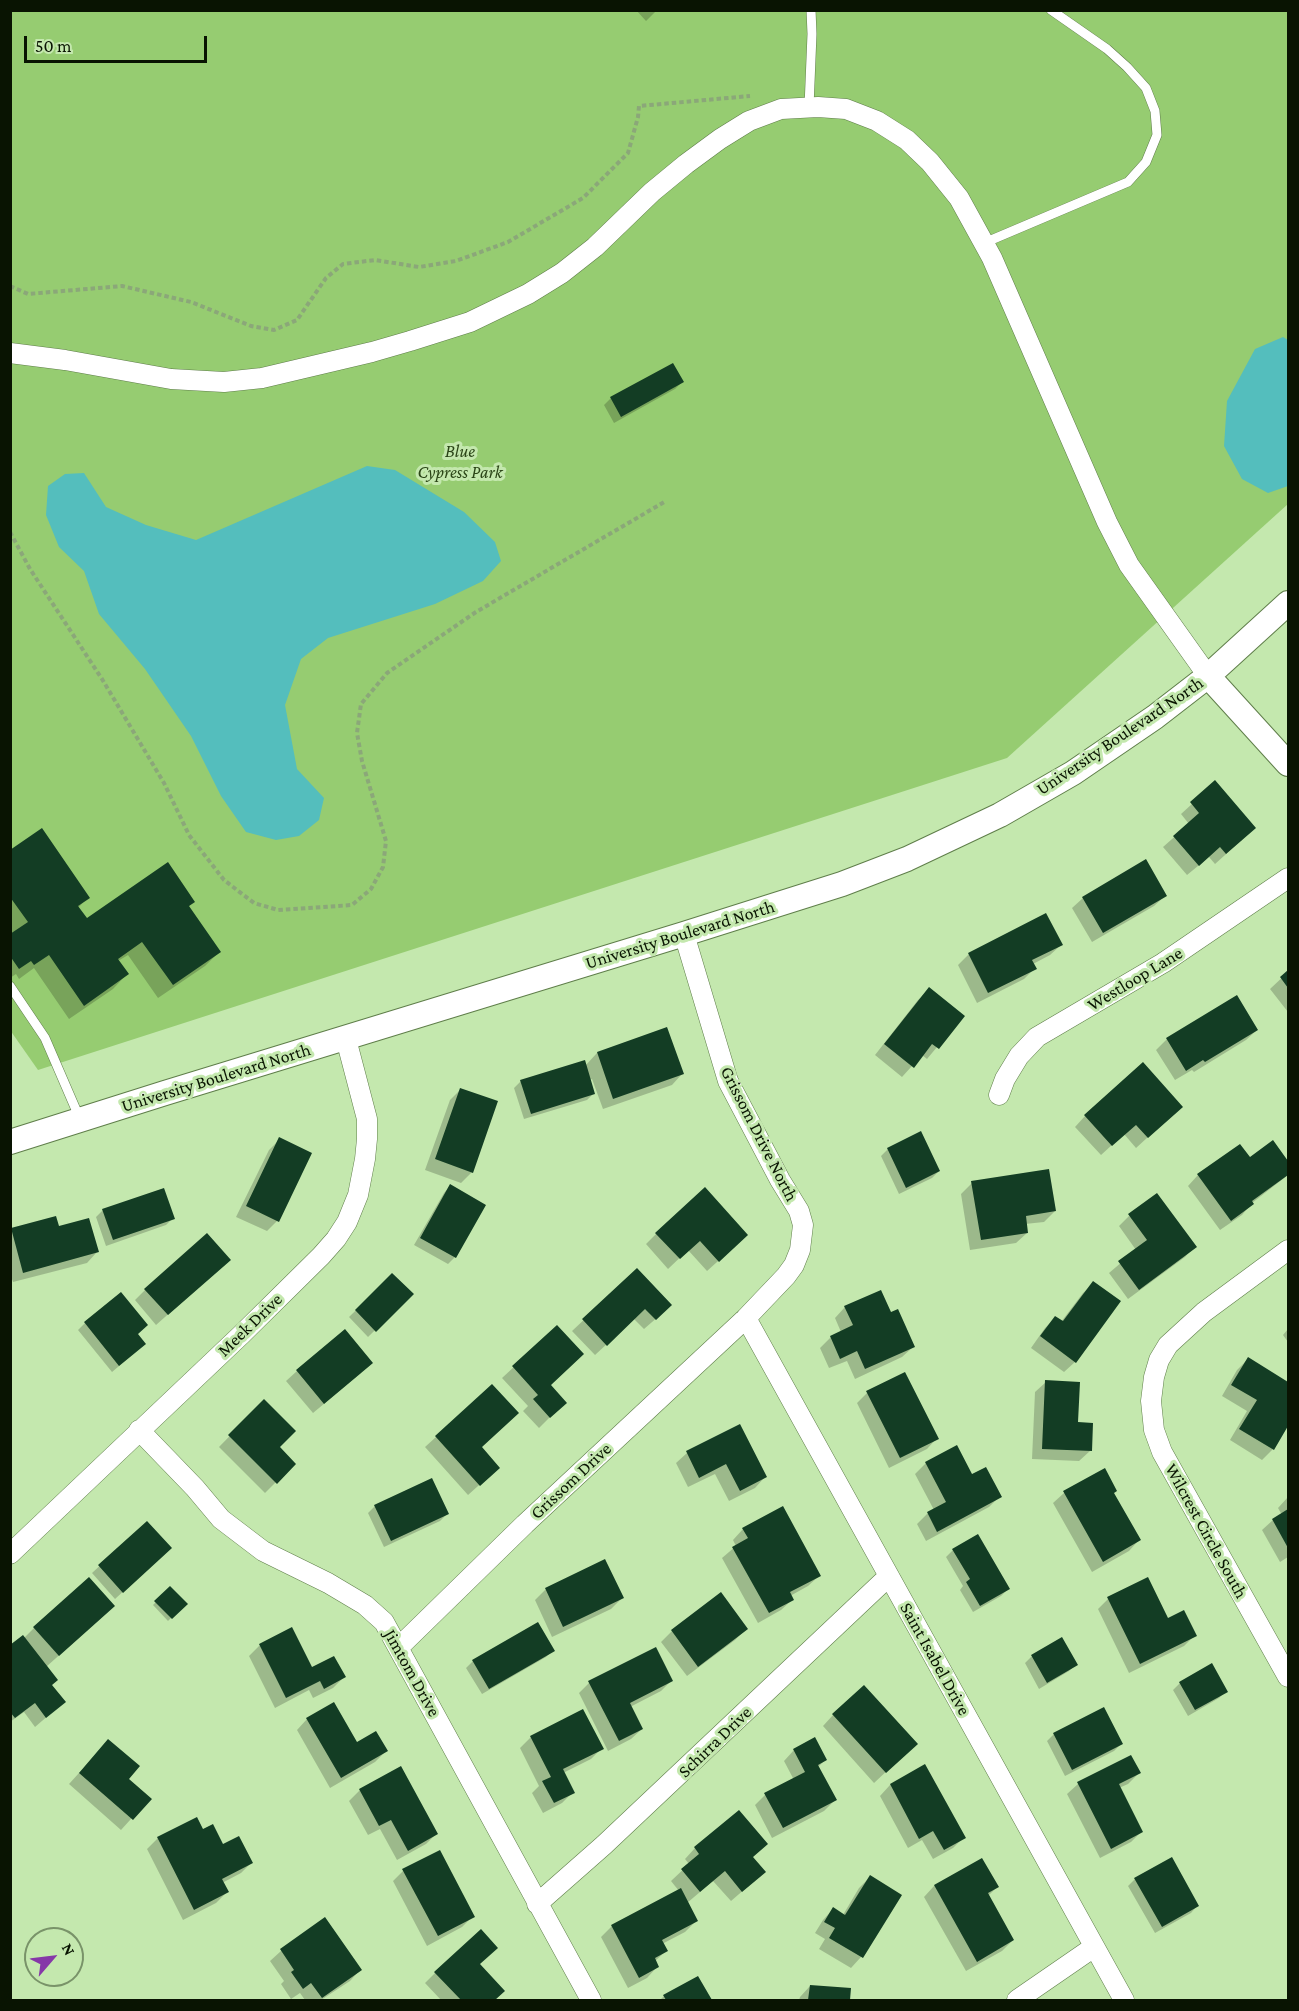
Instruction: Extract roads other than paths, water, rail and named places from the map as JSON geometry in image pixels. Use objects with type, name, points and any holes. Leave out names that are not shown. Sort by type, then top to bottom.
[{"type":"street","points":[[10,354],[65,360],[171,379],[224,382],[280,374],[410,341],[470,322],[528,294],[562,273],[595,247],[652,192],[686,164],[749,121],[781,109],[809,107],[846,109],[878,121],[907,140],[930,162],[959,198],[984,243],[1107,522],[1130,565],[1208,676],[1288,764]]},
{"type":"street","name":"University Boulevard North","points":[[10,1142],[684,934],[842,884],[907,860],[1000,815],[1073,773],[1155,717],[1208,676],[1288,603]]},
{"type":"street","name":"Westloop Lane","points":[[999,1095],[1005,1079],[1019,1056],[1037,1036],[1163,963],[1288,878]]},
{"type":"street","name":"Grissom Drive North","points":[[684,934],[728,1081],[780,1180],[799,1211],[803,1225],[800,1250],[794,1265],[746,1318]]},
{"type":"street","name":"Meek Drive","points":[[10,1554],[242,1334],[336,1239],[347,1222],[358,1194],[367,1139],[367,1119],[346,1039]]},
{"type":"street","name":"Wilcrest Circle South","points":[[1288,1250],[1204,1312],[1168,1345],[1159,1360],[1151,1401],[1154,1430],[1162,1452],[1282,1647],[1288,1677]]},
{"type":"street","name":"Saint Isabel Drive","points":[[746,1318],[1124,2001]]},
{"type":"street","name":"Grissom Drive","points":[[399,1647],[525,1524],[746,1318]]},
{"type":"street","name":"Jimtom Drive","points":[[139,1430],[195,1488],[221,1519],[263,1551],[328,1583],[365,1605],[384,1622],[591,2001]]},
{"type":"street","name":"Schirra Drive","points":[[537,1904],[637,1815],[889,1576]]},
{"type":"street","points":[[1017,2001],[1094,1947]]},
{"type":"lane","points":[[809,107],[811,10]]},
{"type":"lane","points":[[984,243],[1128,182],[1146,162],[1157,135],[1155,111],[1146,88],[1107,49],[1052,10]]},
{"type":"lane","points":[[10,986],[45,1038],[80,1120]]},
{"type":"water","points":[[1283,337],[1288,340],[1288,486],[1268,493],[1242,479],[1224,446],[1227,401],[1255,349]]},
{"type":"water","points":[[367,466],[395,470],[464,512],[495,542],[501,561],[483,581],[435,604],[328,638],[301,659],[285,705],[297,769],[324,798],[319,820],[299,836],[276,840],[246,832],[221,796],[191,736],[145,669],[99,614],[84,571],[59,547],[46,515],[48,486],[65,474],[84,473],[106,507],[146,525],[196,540]]},
{"type":"park label","name":"Blue Cypress Park","points":[[460,461]]}]
